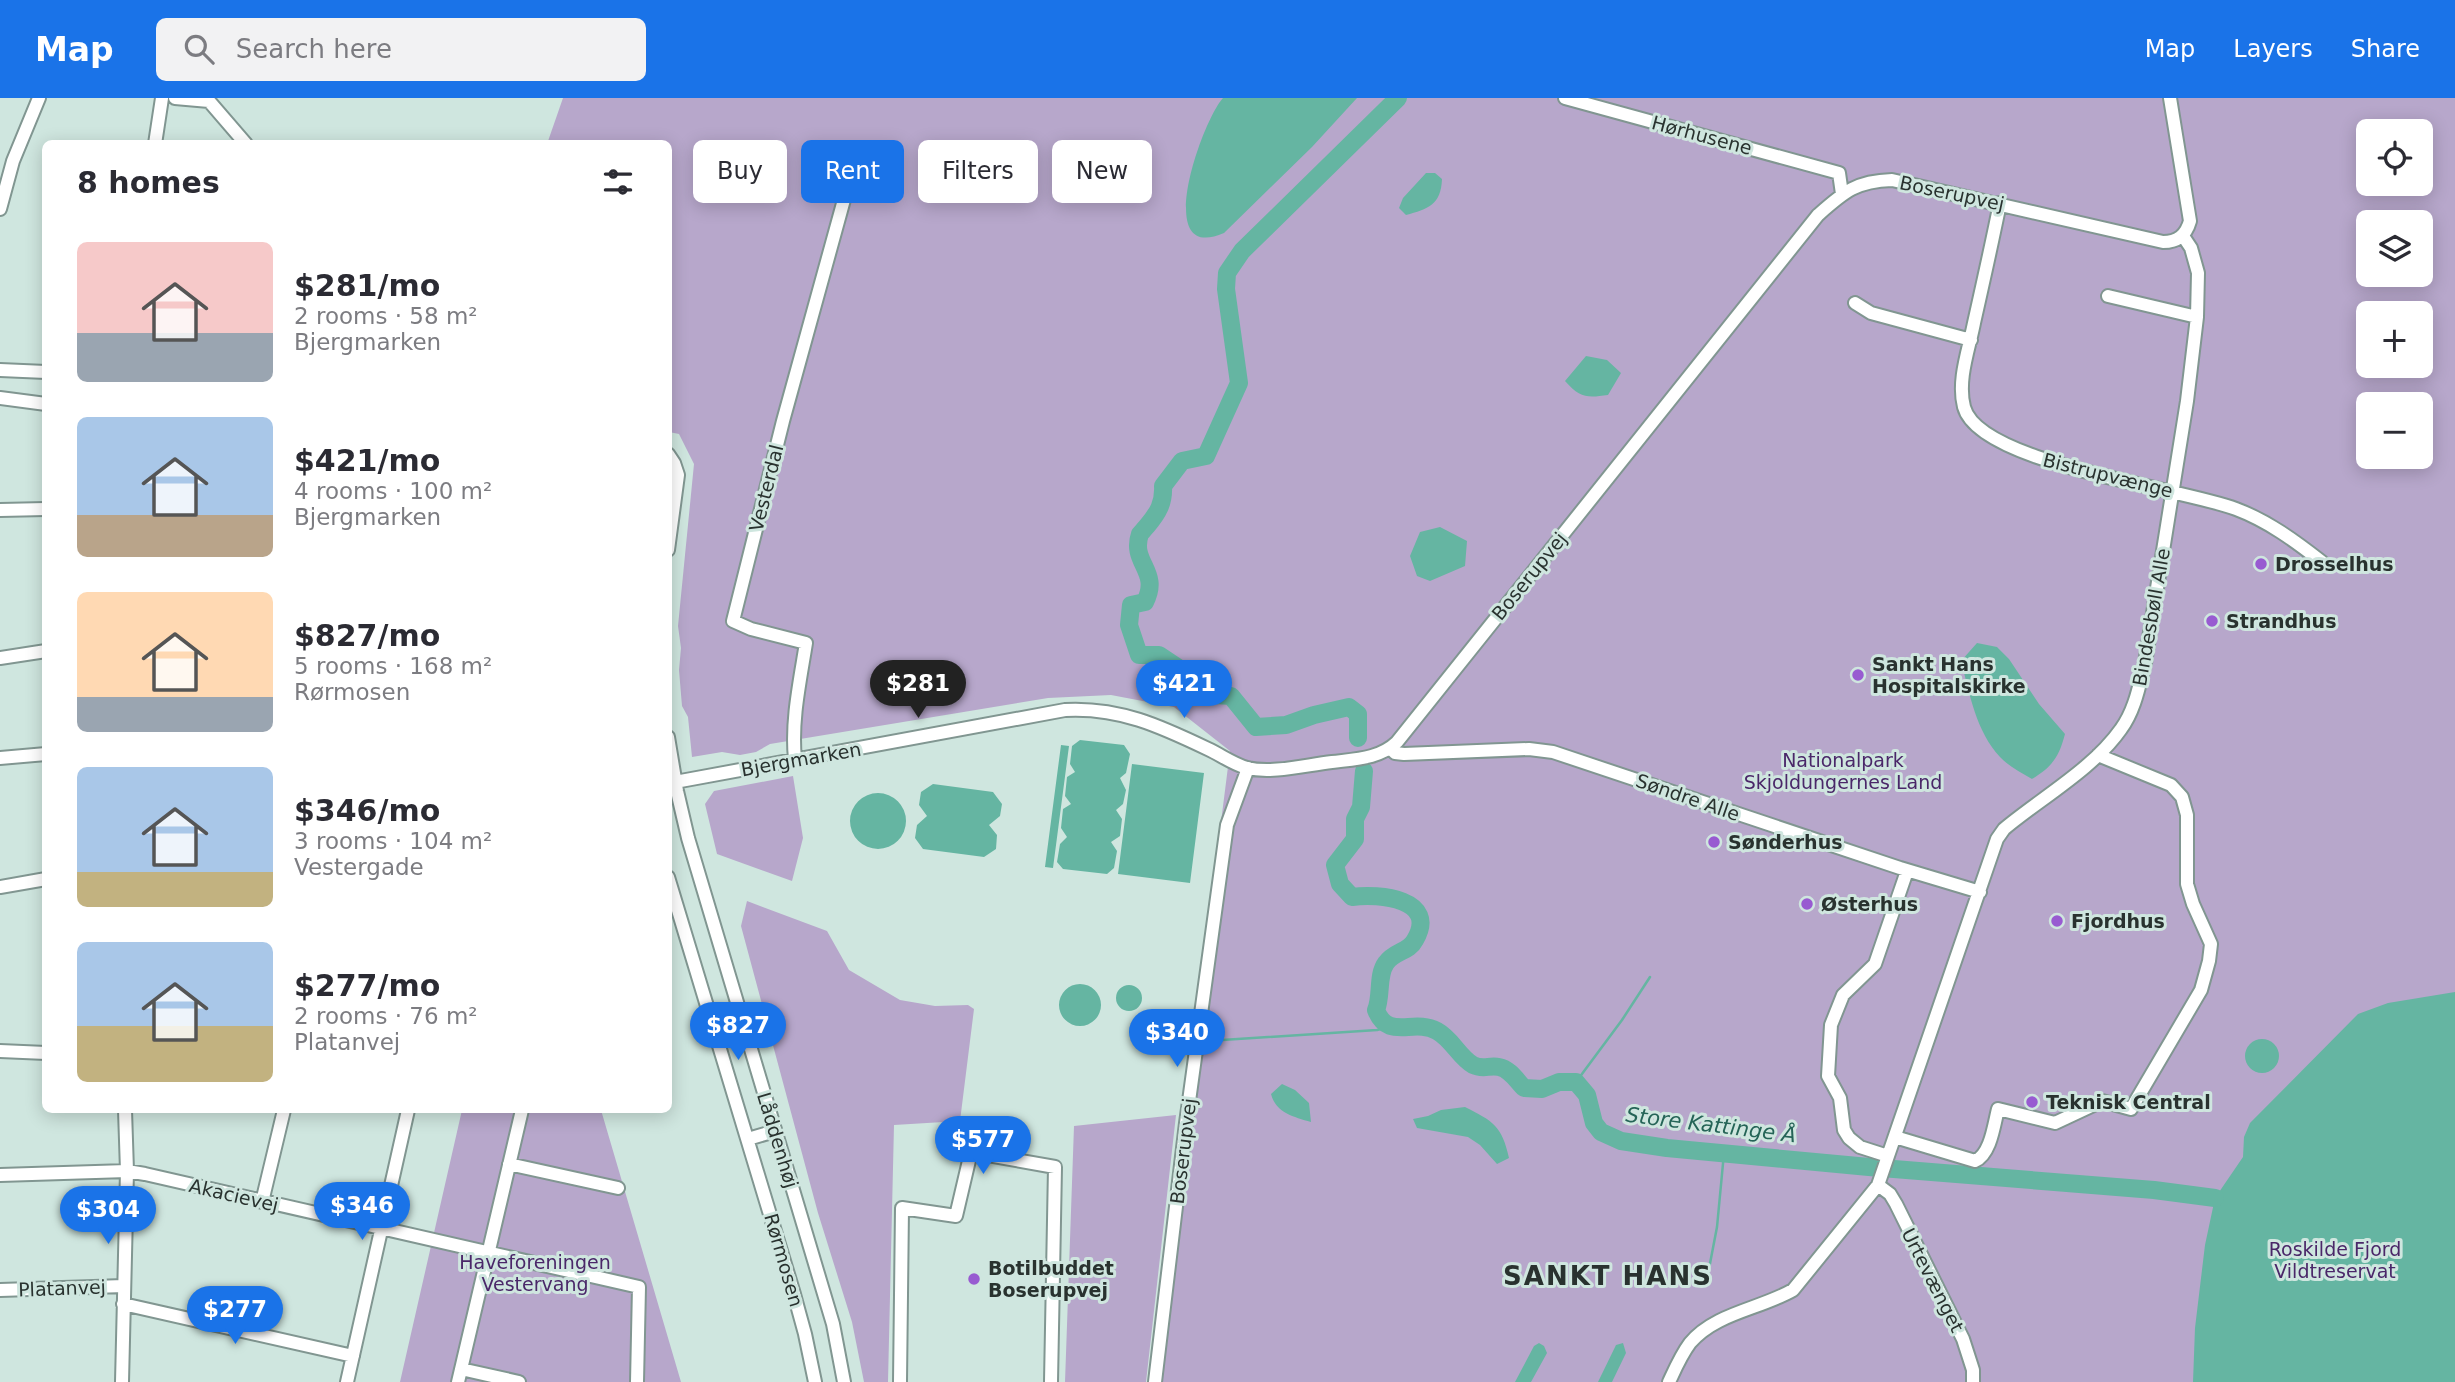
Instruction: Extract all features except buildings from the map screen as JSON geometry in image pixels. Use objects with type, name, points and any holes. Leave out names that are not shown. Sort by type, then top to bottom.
[{"type":"street","points":[[0,209],[11,166],[38,98]]},
{"type":"street","points":[[156,140],[162,98]]},
{"type":"street","points":[[175,98],[209,101],[243,140]]},
{"type":"street","name":"Hørhusene","points":[[1564,98],[1870,181]]},
{"type":"street","points":[[2170,98],[2190,222],[2183,236]]},
{"type":"street","points":[[1839,173],[1842,194]]},
{"type":"street","name":"Boserupvej","points":[[1390,748],[1818,215],[1842,194],[1870,181],[1892,180],[2163,242],[2174,241],[2183,236]]},
{"type":"street","name":"Vesterdal","points":[[795,759],[793,744],[796,711],[806,643],[751,629],[733,621],[783,421],[843,203]]},
{"type":"street","name":"Bistrupvænge","points":[[2000,203],[1963,375],[1964,408],[1971,422],[1992,438],[2017,451],[2237,509],[2296,541],[2322,562]]},
{"type":"street","name":"Bindesbøll Alle","points":[[1669,1382],[1691,1341],[1707,1328],[1793,1290],[1878,1185],[1991,856],[2004,829],[2098,755],[2121,729],[2135,701],[2145,663],[2187,401],[2197,317],[2198,273],[2191,248],[2183,236]]},
{"type":"street","points":[[2108,296],[2197,317]]},
{"type":"street","points":[[1855,303],[1871,313],[1971,340]]},
{"type":"street","points":[[0,370],[42,372]]},
{"type":"street","points":[[0,398],[42,403]]},
{"type":"street","points":[[672,460],[678,475],[672,520]]},
{"type":"street","points":[[0,510],[42,509]]},
{"type":"street","points":[[0,658],[42,652]]},
{"type":"street","name":"Bjergmarken","points":[[675,782],[1065,710],[1085,709],[1107,710],[1138,719],[1248,768]]},
{"type":"street","points":[[1248,768],[1272,769],[1372,757],[1390,748]]},
{"type":"street","name":"Søndre Alle","points":[[1390,748],[1395,753],[1404,754],[1529,748],[1553,752],[1907,871],[1980,892]]},
{"type":"street","points":[[0,758],[42,754]]},
{"type":"street","points":[[1895,1137],[1975,1161],[1985,1152],[1998,1109],[2055,1123],[2102,1101],[2131,1109],[2201,990],[2211,944],[2187,884],[2187,815],[2182,797],[2171,785],[2098,755]]},
{"type":"street","name":"Låddenhøj","points":[[672,768],[688,838],[833,1324],[844,1382]]},
{"type":"street","name":"Boserupvej","points":[[1155,1382],[1186,1123],[1227,825],[1248,768]]},
{"type":"street","points":[[1888,1156],[1860,1147],[1844,1130],[1840,1098],[1828,1076],[1831,1026],[1843,995],[1875,964],[1907,871]]},
{"type":"street","points":[[0,887],[42,880]]},
{"type":"street","name":"Rørmosen","points":[[672,890],[805,1334],[815,1382]]},
{"type":"street","points":[[0,1051],[42,1053]]},
{"type":"street","points":[[122,1382],[127,1171],[125,1113]]},
{"type":"street","points":[[262,1202],[283,1113]]},
{"type":"street","points":[[347,1382],[407,1113]]},
{"type":"street","points":[[519,1382],[460,1375],[521,1113]]},
{"type":"street","points":[[748,1139],[775,1131]]},
{"type":"street","points":[[900,1382],[902,1208],[956,1216],[971,1152],[1055,1167],[1051,1382]]},
{"type":"street","points":[[509,1164],[618,1188]]},
{"type":"street","name":"Akacievej","points":[[0,1175],[127,1171],[382,1228]]},
{"type":"street","name":"Urtevænget","points":[[1878,1185],[1896,1204],[1963,1339],[1973,1370],[1973,1382]]},
{"type":"street","points":[[382,1228],[639,1287],[637,1382]]},
{"type":"street","name":"Platanvej","points":[[0,1290],[124,1286]]},
{"type":"street","name":"Platanvej","points":[[123,1304],[353,1356]]},
{"type":"green space","name":"Nationalpark Skjoldungernes Land","points":[[563,98],[2455,98],[2455,1382],[1150,1382],[1230,751],[1174,707],[1111,695],[1048,698],[770,744],[756,752],[740,755],[722,752],[692,757],[688,717],[682,706],[678,626],[694,464],[679,434],[672,433],[672,140],[548,140]]},
{"type":"green space","points":[[793,776],[803,838],[792,881],[717,854],[705,804],[714,791]]},
{"type":"green space","points":[[747,901],[827,931],[849,970],[900,1000],[935,1006],[968,1005],[974,1009],[960,1121],[894,1125],[888,1382],[864,1382],[852,1322],[818,1213],[741,926]]},
{"type":"green space","name":"Haveforeningen Vestervang","points":[[461,1113],[602,1113],[681,1382],[400,1382]]},
{"type":"green space","points":[[1176,1115],[1146,1382],[1065,1382],[1074,1126]]},
{"type":"shaded area","points":[[1223,98],[1357,98],[1312,147],[1224,233],[1202,237],[1190,229],[1186,210],[1188,186],[1204,133]]},
{"type":"shaded area","points":[[1426,173],[1435,173],[1442,179],[1439,195],[1427,208],[1406,215],[1399,208],[1403,198]]},
{"type":"shaded area","points":[[1586,356],[1607,360],[1621,373],[1608,395],[1584,396],[1565,381]]},
{"type":"shaded area","points":[[1440,527],[1467,541],[1465,566],[1430,581],[1417,576],[1410,556],[1420,532]]},
{"type":"shaded area","points":[[1977,643],[1997,647],[2009,659],[2039,704],[2065,734],[2054,761],[2032,779],[2000,757],[1979,724],[1961,661]]},
{"type":"shaded area","points":[[1080,740],[1124,745],[1130,754],[1126,773],[1120,778],[1126,790],[1123,804],[1116,810],[1122,819],[1120,836],[1111,842],[1117,851],[1114,868],[1107,874],[1063,869],[1057,862],[1060,844],[1067,837],[1061,828],[1063,809],[1071,804],[1065,796],[1067,777],[1075,772],[1070,764],[1072,746]]},
{"type":"shaded area","points":[[1061,745],[1069,746],[1053,868],[1045,867]]},
{"type":"shaded area","points":[[1132,764],[1204,773],[1190,883],[1118,874]]},
{"type":"shaded area","points":[[933,784],[993,792],[1002,804],[1000,816],[989,825],[997,835],[996,849],[984,857],[923,849],[915,838],[917,825],[927,816],[919,805],[921,792]]},
{"type":"shaded area","points":[[878,793],[889,795],[898,801],[904,810],[904,832],[898,841],[889,847],[878,849],[867,847],[858,841],[852,832],[850,821],[852,810],[858,801],[867,795]]},
{"type":"shaded area","points":[[1080,984],[1095,990],[1101,1005],[1095,1020],[1080,1026],[1065,1020],[1059,1005],[1065,990]]},
{"type":"shaded area","points":[[1129,985],[1138,989],[1142,998],[1138,1007],[1129,1011],[1120,1007],[1116,998],[1120,989]]},
{"type":"shaded area","name":"Roskilde Fjord Vildtreservat","points":[[2455,992],[2455,1382],[2193,1382],[2195,1328],[2205,1245],[2215,1198],[2243,1157],[2244,1137],[2250,1123],[2358,1014],[2388,1003]]},
{"type":"shaded area","points":[[2262,1039],[2274,1044],[2279,1056],[2274,1068],[2262,1073],[2250,1068],[2245,1056],[2250,1044]]},
{"type":"shaded area","points":[[1282,1084],[1295,1090],[1309,1103],[1311,1122],[1277,1106],[1271,1094]]},
{"type":"shaded area","points":[[1465,1107],[1495,1126],[1503,1138],[1509,1158],[1497,1164],[1480,1145],[1468,1137],[1417,1128],[1413,1119],[1441,1110]]},
{"type":"shaded area","points":[[1539,1343],[1547,1353],[1531,1382],[1515,1382],[1534,1346]]},
{"type":"shaded area","points":[[1623,1343],[1626,1353],[1612,1382],[1598,1382],[1616,1345]]},
{"type":"waterway","name":"Store Kattinge Å","points":[[1358,738],[1358,714],[1349,707],[1286,725],[1256,727],[1231,696],[1200,694],[1180,669],[1159,655],[1139,655],[1129,625],[1131,605],[1145,602],[1149,591],[1150,582],[1139,552],[1140,534],[1160,508],[1163,486],[1182,461],[1206,456],[1239,383],[1226,289],[1227,273],[1242,251],[1398,98]]},
{"type":"waterway","name":"Store Kattinge Å","points":[[1364,771],[1361,807],[1355,819],[1355,839],[1335,865],[1340,884],[1352,897],[1390,898],[1413,907],[1419,915],[1420,926],[1412,944],[1389,959],[1383,968],[1376,1010],[1387,1025],[1437,1031],[1473,1065],[1503,1068],[1524,1088],[1542,1089],[1559,1082],[1576,1082],[1587,1095],[1594,1123],[1601,1132],[1621,1141],[1667,1148],[2154,1190],[2215,1198]]},
{"type":"waterway","points":[[1576,1082],[1650,977]]},
{"type":"waterway","points":[[1207,1041],[1389,1027]]},
{"type":"waterway","points":[[1708,1274],[1717,1227],[1724,1153]]},
{"type":"place","name":"Drosselhus","points":[[2261,564]]},
{"type":"place","name":"Strandhus","points":[[2212,621]]},
{"type":"place","name":"Sankt Hans Hospitalskirke","points":[[1858,675]]},
{"type":"place","name":"Sønderhus","points":[[1714,842]]},
{"type":"place","name":"Østerhus","points":[[1807,904]]},
{"type":"place","name":"Fjordhus","points":[[2057,921]]},
{"type":"place","name":"Teknisk Central","points":[[2032,1102]]},
{"type":"place","name":"Botilbuddet Boserupvej","points":[[974,1279]]},
{"type":"district","name":"SANKT HANS","points":[[1608,1276]]}]
